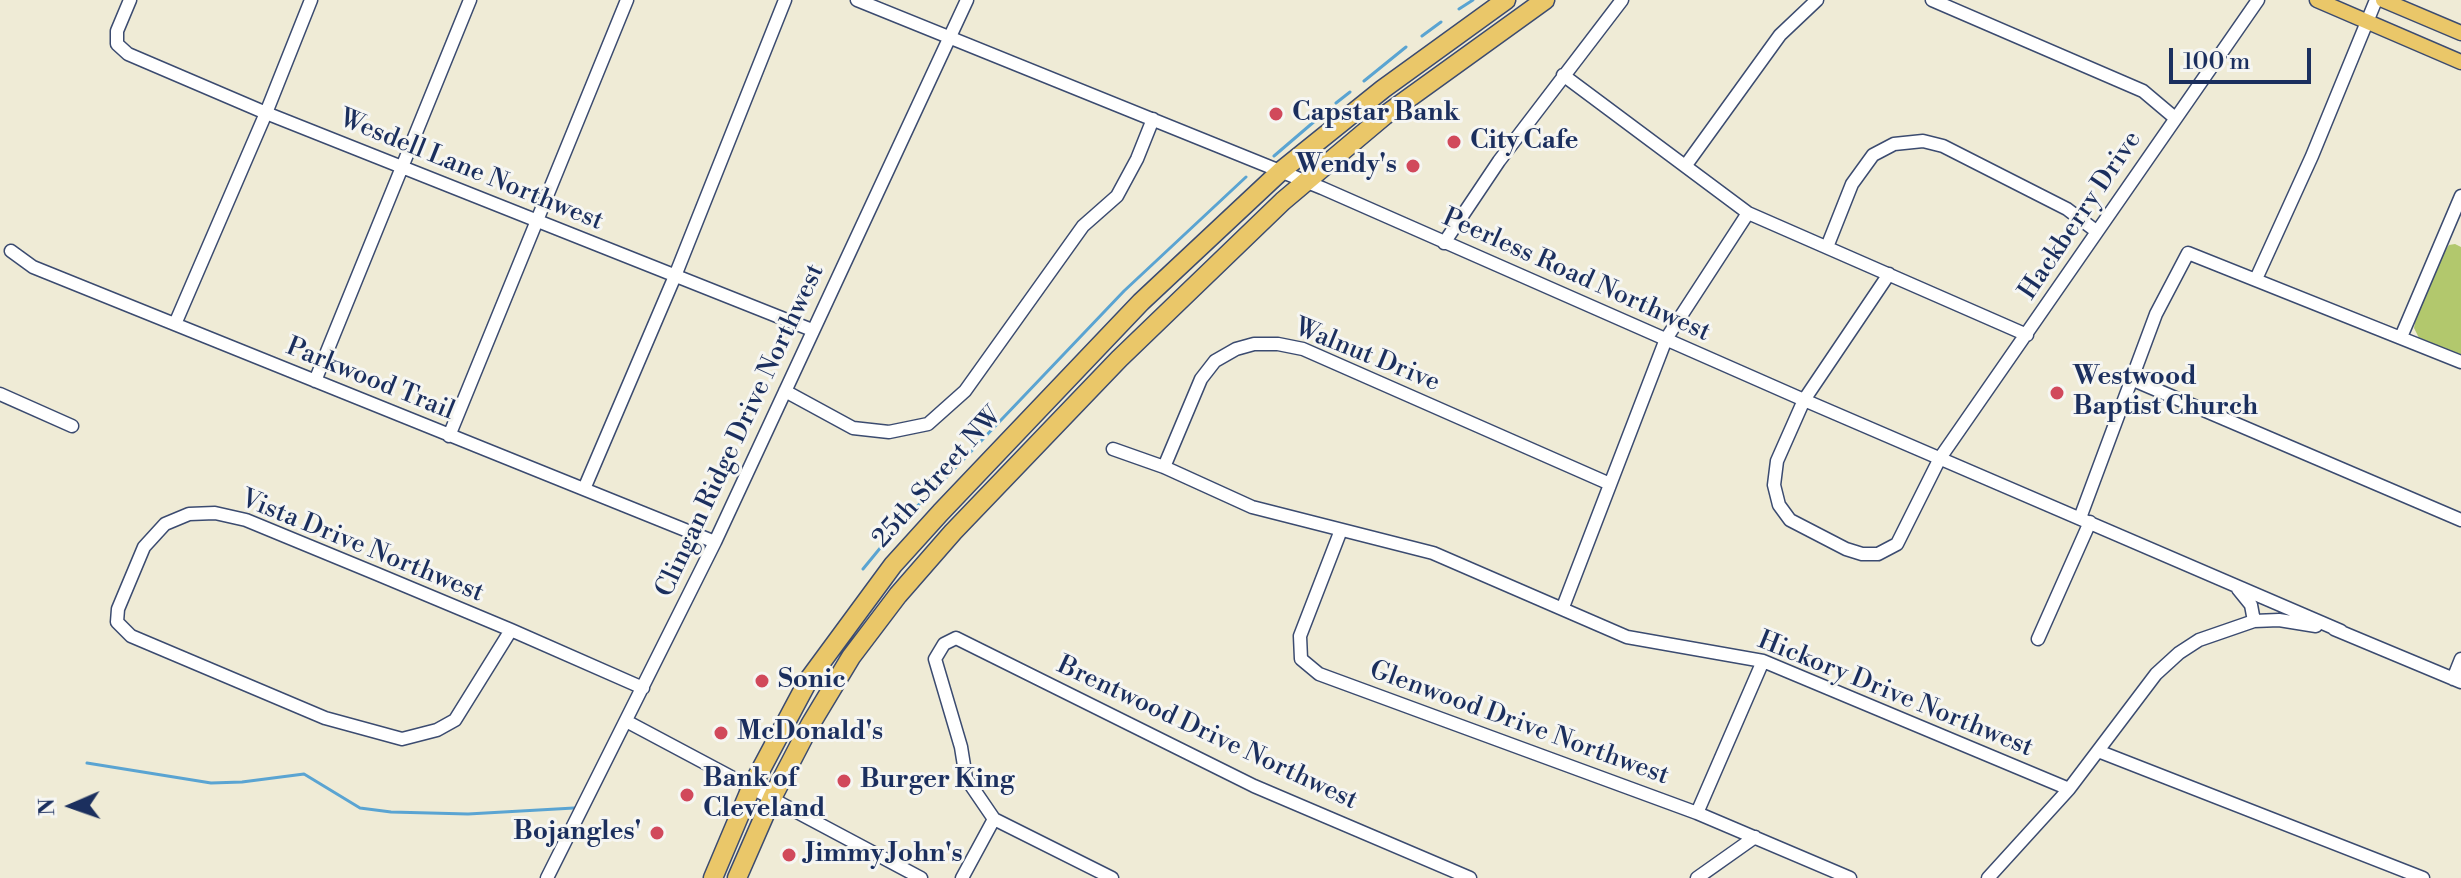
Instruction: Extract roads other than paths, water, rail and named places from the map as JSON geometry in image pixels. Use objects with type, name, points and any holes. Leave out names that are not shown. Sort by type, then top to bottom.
[{"type":"highway","name":"25th Street NW","points":[[713,878],[751,788],[809,679],[893,565],[1141,302],[1281,171],[1383,89],[1506,0]]},
{"type":"highway","name":"25th Street NW","points":[[737,878],[772,798],[810,725],[851,657],[898,595],[953,532],[1119,359],[1283,201],[1422,88],[1545,0]]},
{"type":"main road","points":[[2317,0],[2461,62]]},
{"type":"main road","points":[[2383,0],[2461,33]]},
{"type":"street","name":"Wesdell Lane Northwest","points":[[130,0],[117,31],[117,44],[128,54],[266,113],[812,330]]},
{"type":"street","points":[[175,324],[311,0]]},
{"type":"street","points":[[315,381],[470,0]]},
{"type":"street","points":[[449,436],[627,0]]},
{"type":"street","points":[[584,489],[675,276],[785,0]]},
{"type":"street","name":"Peerless Road Northwest","points":[[857,0],[1307,182],[2341,631]]},
{"type":"street","name":"Clingan Ridge Drive Northwest","points":[[547,878],[715,542],[967,0]]},
{"type":"street","points":[[1444,243],[1499,161],[1622,0]]},
{"type":"street","points":[[1686,165],[1780,35],[1817,0]]},
{"type":"street","points":[[1932,0],[2143,91],[2175,118]]},
{"type":"street","name":"Hackberry Drive","points":[[1889,274],[1804,400],[1777,461],[1774,485],[1779,505],[1790,520],[1862,554],[1878,554],[1897,544],[1940,458],[2258,0]]},
{"type":"street","points":[[2256,279],[2312,156],[2376,0]]},
{"type":"street","points":[[1563,75],[1748,213],[2027,335]]},
{"type":"street","points":[[785,391],[853,428],[889,432],[928,424],[965,391],[1083,226],[1117,196],[1137,159],[1153,119]]},
{"type":"street","points":[[1827,247],[1852,184],[1873,155],[1894,144],[1923,141],[1943,146],[2067,209],[2096,231]]},
{"type":"street","points":[[2401,337],[2461,196]]},
{"type":"street","points":[[1563,607],[1666,339],[1748,213]]},
{"type":"street","name":"Parkwood Trail","points":[[11,251],[33,267],[715,542]]},
{"type":"street","points":[[2038,639],[2085,520],[2131,379],[2156,314],[2188,253],[2461,362]]},
{"type":"street","name":"Walnut Drive","points":[[1164,467],[1201,379],[1215,361],[1236,349],[1254,344],[1278,344],[1303,349],[1610,484]]},
{"type":"street","points":[[2131,379],[2461,520]]},
{"type":"street","points":[[0,394],[72,426]]},
{"type":"street","name":"Hickory Drive Northwest","points":[[1113,449],[1164,467],[1252,507],[1433,553],[1627,637],[1763,661],[2069,789]]},
{"type":"street","name":"Vista Drive Northwest","points":[[511,630],[455,720],[437,730],[402,739],[325,718],[131,636],[117,622],[118,609],[144,547],[165,524],[189,514],[215,513],[246,520],[511,630],[643,688]]},
{"type":"street","name":"Glenwood Drive Northwest","points":[[1341,530],[1300,636],[1301,659],[1319,674],[1697,813],[1850,878]]},
{"type":"street","points":[[2234,585],[2251,605],[2254,621]]},
{"type":"street","points":[[2254,621],[2261,614],[2261,596]]},
{"type":"street","points":[[1988,878],[2069,789],[2156,674],[2199,640],[2254,621],[2279,620],[2341,631],[2457,680],[2461,659]]},
{"type":"street","name":"Brentwood Drive Northwest","points":[[994,819],[966,778],[961,747],[935,659],[944,644],[956,638],[1254,786],[1470,878]]},
{"type":"street","points":[[1697,813],[1763,661]]},
{"type":"street","points":[[626,721],[921,878]]},
{"type":"street","points":[[2098,751],[2423,878]]},
{"type":"street","points":[[962,878],[994,819],[1112,878]]},
{"type":"street","points":[[1697,878],[1755,837]]},
{"type":"waterway","points":[[1459,9],[1473,0]]},
{"type":"waterway","points":[[1422,36],[1441,22]]},
{"type":"waterway","points":[[1364,81],[1406,47]]},
{"type":"waterway","points":[[1336,103],[1350,92]]},
{"type":"waterway","points":[[1274,156],[1323,114]]},
{"type":"waterway","points":[[863,569],[904,519],[1124,291],[1246,177]]},
{"type":"waterway","points":[[87,763],[211,783],[304,774],[360,808],[391,812],[468,814],[574,808]]},
{"type":"place","name":"Capstar Bank","points":[[1276,114]]},
{"type":"place","name":"City Cafe","points":[[1454,142]]},
{"type":"place","name":"Wendy's","points":[[1413,166]]},
{"type":"place","name":"Westwood Baptist Church","points":[[2057,393]]},
{"type":"place","name":"Sonic","points":[[762,681]]},
{"type":"place","name":"McDonald's","points":[[721,733]]},
{"type":"place","name":"Burger King","points":[[844,781]]},
{"type":"place","name":"Bank of Cleveland","points":[[687,795]]},
{"type":"place","name":"Bojangles'","points":[[657,833]]},
{"type":"place","name":"Jimmy John's","points":[[789,855]]}]
